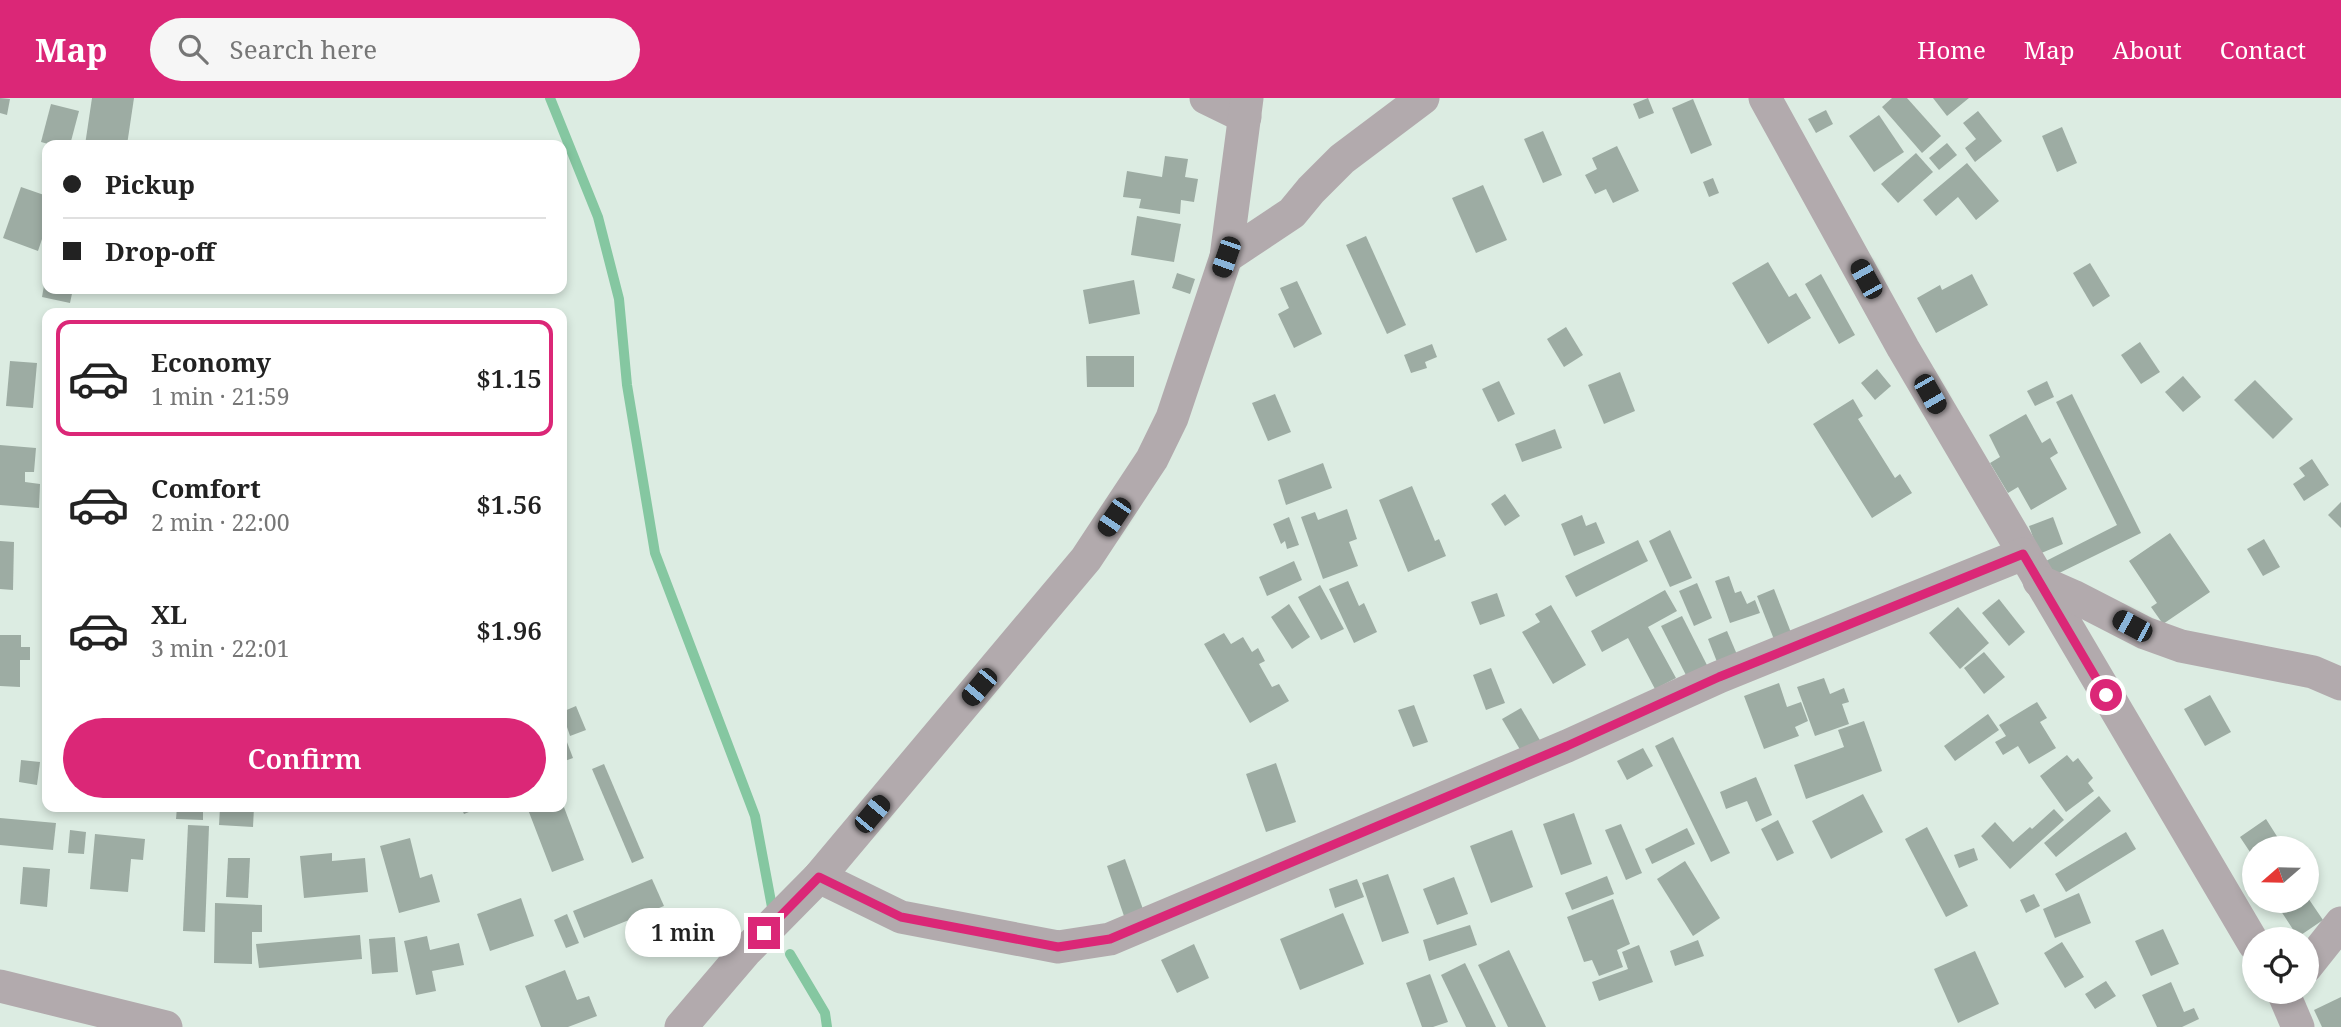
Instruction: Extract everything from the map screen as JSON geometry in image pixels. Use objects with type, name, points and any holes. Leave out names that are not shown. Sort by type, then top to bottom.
[{"type":"street","points":[[681,1027],[745,952],[819,877],[1086,559],[1152,458],[1172,418],[1226,257],[1246,107],[1206,98]]},
{"type":"street","points":[[1226,257],[1292,213],[1342,159],[1423,98]]},
{"type":"street","points":[[1765,98],[1903,348],[2244,927]]},
{"type":"street","points":[[819,877],[901,917],[1049,946],[1069,946],[1110,939],[1567,746],[1719,677],[2031,568]]},
{"type":"street","points":[[2031,568],[2073,596],[2145,632],[2181,646],[2313,672],[2341,684]]},
{"type":"street","points":[[2319,950],[2341,922]]},
{"type":"street","points":[[0,986],[166,1027]]},
{"type":"street","points":[[2289,1004],[2298,1027]]},
{"type":"building","points":[[0,98],[10,99],[7,115],[0,113]]},
{"type":"building","points":[[92,98],[134,98],[128,140],[86,140]]},
{"type":"building","points":[[1648,98],[1654,113],[1639,119],[1633,104]]},
{"type":"building","points":[[1892,98],[1907,98],[1941,136],[1922,153],[1882,107]]},
{"type":"building","points":[[1933,98],[1969,98],[1947,116]]},
{"type":"building","points":[[1693,99],[1712,145],[1691,154],[1672,108]]},
{"type":"building","points":[[51,104],[79,111],[71,140],[41,142]]},
{"type":"building","points":[[1826,110],[1833,124],[1816,133],[1808,119]]},
{"type":"building","points":[[1978,111],[2002,141],[1975,162],[1965,148],[1976,139],[1963,123]]},
{"type":"building","points":[[1879,115],[1904,152],[1874,172],[1849,136]]},
{"type":"building","points":[[2062,127],[2077,163],[2057,172],[2042,136]]},
{"type":"building","points":[[1543,131],[1562,175],[1543,183],[1524,139]]},
{"type":"building","points":[[1947,143],[1957,155],[1939,170],[1929,158]]},
{"type":"building","points":[[1617,146],[1639,191],[1613,203],[1606,189],[1595,194],[1585,175],[1597,169],[1592,158]]},
{"type":"building","points":[[1916,153],[1933,172],[1898,203],[1881,184]]},
{"type":"building","points":[[1165,156],[1188,159],[1185,177],[1198,179],[1194,202],[1181,200],[1180,214],[1139,208],[1141,199],[1123,197],[1127,171],[1162,177]]},
{"type":"building","points":[[1967,163],[1999,201],[1976,220],[1958,197],[1936,216],[1923,200]]},
{"type":"building","points":[[1713,178],[1719,193],[1709,197],[1703,182]]},
{"type":"building","points":[[1483,185],[1507,240],[1476,253],[1452,198]]},
{"type":"building","points":[[21,187],[42,194],[42,239],[38,251],[3,238]]},
{"type":"building","points":[[1137,216],[1181,224],[1174,262],[1131,255]]},
{"type":"building","points":[[1366,236],[1406,325],[1387,334],[1346,245]]},
{"type":"building","points":[[1768,262],[1789,297],[1796,293],[1811,318],[1768,344],[1732,283]]},
{"type":"building","points":[[2090,263],[2110,296],[2093,307],[2073,273]]},
{"type":"building","points":[[1177,273],[1195,279],[1190,294],[1172,288]]},
{"type":"building","points":[[1821,274],[1855,335],[1839,344],[1805,284]]},
{"type":"building","points":[[1972,274],[1988,305],[1936,333],[1917,298],[1940,285],[1942,290]]},
{"type":"building","points":[[1134,280],[1140,314],[1089,324],[1083,290]]},
{"type":"building","points":[[1297,281],[1322,334],[1294,348],[1278,314],[1289,308],[1280,288]]},
{"type":"building","points":[[43,294],[72,294],[70,303],[42,297]]},
{"type":"building","points":[[1566,327],[1583,355],[1564,367],[1547,339]]},
{"type":"building","points":[[2140,342],[2160,372],[2141,384],[2121,355]]},
{"type":"building","points":[[1432,344],[1437,357],[1425,362],[1427,368],[1411,373],[1404,355]]},
{"type":"building","points":[[1086,356],[1134,356],[1134,387],[1087,387]]},
{"type":"building","points":[[10,361],[37,363],[33,408],[6,406]]},
{"type":"building","points":[[1877,369],[1891,386],[1875,400],[1861,383]]},
{"type":"building","points":[[1620,372],[1635,411],[1604,424],[1588,385]]},
{"type":"building","points":[[2183,376],[2201,397],[2183,412],[2165,392]]},
{"type":"building","points":[[2255,380],[2293,419],[2273,439],[2234,400]]},
{"type":"building","points":[[1499,381],[1515,414],[1498,422],[1482,389]]},
{"type":"building","points":[[2047,381],[2054,397],[2035,406],[2027,391]]},
{"type":"building","points":[[1275,394],[1291,432],[1268,441],[1252,403]]},
{"type":"building","points":[[2072,394],[2141,533],[2047,579],[2040,564],[2117,525],[2056,402]]},
{"type":"building","points":[[1853,399],[1863,416],[1858,419],[1895,478],[1900,474],[1912,493],[1872,518],[1813,424]]},
{"type":"building","points":[[2026,414],[2042,443],[2050,438],[2058,453],[2050,458],[2067,489],[2031,510],[2018,487],[2008,493],[1990,463],[2000,457],[1989,435]]},
{"type":"building","points":[[1555,429],[1562,448],[1522,462],[1515,444]]},
{"type":"building","points":[[0,445],[36,448],[34,472],[25,472],[25,482],[40,484],[39,508],[0,505]]},
{"type":"building","points":[[2312,459],[2329,485],[2304,501],[2293,484],[2305,476],[2299,468]]},
{"type":"building","points":[[1323,463],[1332,488],[1286,505],[1278,480]]},
{"type":"building","points":[[1412,486],[1435,541],[1439,539],[1446,556],[1408,572],[1379,500]]},
{"type":"building","points":[[1505,494],[1520,516],[1505,526],[1491,504]]},
{"type":"building","points":[[2341,502],[2341,528],[2328,515]]},
{"type":"building","points":[[1347,509],[1357,539],[1349,542],[1358,566],[1323,579],[1301,517],[1315,512],[1318,520]]},
{"type":"building","points":[[1582,515],[1586,526],[1596,522],[1605,543],[1574,556],[1561,524]]},
{"type":"building","points":[[1289,517],[1299,545],[1287,549],[1285,541],[1281,544],[1273,524]]},
{"type":"building","points":[[2053,517],[2063,544],[2039,554],[2029,526]]},
{"type":"building","points":[[1670,530],[1692,578],[1670,587],[1649,541]]},
{"type":"building","points":[[2170,533],[2210,592],[2163,624],[2151,607],[2157,603],[2129,561]]},
{"type":"building","points":[[2264,539],[2280,567],[2263,576],[2247,549]]},
{"type":"building","points":[[1638,540],[1648,561],[1576,597],[1565,576]]},
{"type":"building","points":[[0,541],[14,542],[13,590],[0,589]]},
{"type":"building","points":[[1294,561],[1302,580],[1267,596],[1259,577]]},
{"type":"building","points":[[1729,576],[1735,593],[1741,591],[1747,604],[1755,600],[1760,613],[1730,623],[1715,581]]},
{"type":"building","points":[[1348,581],[1359,606],[1364,603],[1377,632],[1354,643],[1329,589]]},
{"type":"building","points":[[1697,583],[1712,618],[1694,626],[1679,591]]},
{"type":"building","points":[[1320,585],[1344,629],[1321,640],[1298,597]]},
{"type":"building","points":[[1774,589],[1792,635],[1775,642],[1757,596]]},
{"type":"building","points":[[1665,590],[1677,611],[1648,627],[1676,678],[1655,689],[1628,638],[1602,652],[1591,631]]},
{"type":"building","points":[[1497,593],[1505,616],[1480,625],[1471,602]]},
{"type":"building","points":[[1999,599],[2025,632],[2009,646],[1982,613]]},
{"type":"building","points":[[1289,604],[1310,637],[1292,649],[1271,617]]},
{"type":"building","points":[[1551,605],[1586,665],[1553,684],[1522,632],[1540,622],[1535,614]]},
{"type":"building","points":[[1958,607],[1989,643],[1960,669],[1929,633]]},
{"type":"building","points":[[1682,616],[1709,669],[1688,679],[1661,626]]},
{"type":"building","points":[[1727,631],[1741,664],[1721,672],[1708,639]]},
{"type":"building","points":[[1224,633],[1231,644],[1243,637],[1252,652],[1258,648],[1265,661],[1259,664],[1272,687],[1279,684],[1289,701],[1250,723],[1204,644]]},
{"type":"building","points":[[0,635],[21,635],[21,647],[30,647],[30,660],[20,660],[20,687],[0,686]]},
{"type":"building","points":[[1984,652],[2005,677],[1984,694],[1964,668]]},
{"type":"building","points":[[1491,668],[1505,703],[1486,710],[1473,675]]},
{"type":"building","points":[[1824,678],[1830,694],[1844,688],[1849,702],[1842,704],[1849,724],[1815,736],[1797,687]]},
{"type":"building","points":[[1779,683],[1787,707],[1801,702],[1808,721],[1795,727],[1799,736],[1764,749],[1744,696]]},
{"type":"building","points":[[2210,695],[2231,732],[2205,746],[2184,709]]},
{"type":"building","points":[[2037,702],[2047,718],[2040,722],[2056,748],[2029,764],[2018,746],[2003,755],[1995,742],[2006,736],[1999,725]]},
{"type":"building","points":[[1414,705],[1428,742],[1413,747],[1398,710]]},
{"type":"building","points":[[576,706],[586,730],[570,736],[567,710]]},
{"type":"building","points":[[1521,708],[1541,742],[1522,753],[1502,719]]},
{"type":"building","points":[[1988,714],[1999,730],[1955,761],[1944,746]]},
{"type":"building","points":[[1864,721],[1882,771],[1806,799],[1794,765],[1844,747],[1838,730]]},
{"type":"building","points":[[1673,737],[1730,853],[1711,862],[1655,746]]},
{"type":"building","points":[[567,742],[573,758],[567,760]]},
{"type":"building","points":[[1643,748],[1653,766],[1627,780],[1617,761]]},
{"type":"building","points":[[2067,755],[2073,762],[2078,758],[2093,778],[2088,783],[2094,791],[2066,812],[2040,776]]},
{"type":"building","points":[[21,760],[40,762],[37,785],[19,782]]},
{"type":"building","points":[[1276,763],[1296,822],[1266,832],[1246,774]]},
{"type":"building","points":[[604,764],[644,858],[632,863],[592,769]]},
{"type":"building","points":[[1756,777],[1772,815],[1756,822],[1747,801],[1726,809],[1720,792]]},
{"type":"building","points":[[1863,794],[1883,832],[1831,859],[1812,821]]},
{"type":"building","points":[[2099,796],[2111,811],[2056,857],[2044,843]]},
{"type":"building","points":[[2054,809],[2064,820],[2010,869],[1981,836],[1995,822],[2013,842]]},
{"type":"building","points":[[177,812],[203,812],[203,820],[176,819]]},
{"type":"building","points":[[220,812],[254,812],[253,827],[219,825]]},
{"type":"building","points":[[529,812],[566,812],[584,860],[552,872]]},
{"type":"building","points":[[1574,813],[1592,864],[1561,875],[1543,824]]},
{"type":"building","points":[[0,818],[56,823],[53,850],[0,845]]},
{"type":"building","points":[[2266,819],[2277,836],[2242,836],[2242,840],[2240,837]]},
{"type":"building","points":[[1778,820],[1794,853],[1777,861],[1761,829]]},
{"type":"building","points":[[1621,824],[1642,873],[1626,880],[1605,830]]},
{"type":"building","points":[[188,825],[209,826],[205,932],[183,931]]},
{"type":"building","points":[[1927,827],[1968,906],[1946,917],[1905,839]]},
{"type":"building","points":[[1687,828],[1695,844],[1652,864],[1645,849]]},
{"type":"building","points":[[70,830],[86,832],[84,854],[68,853]]},
{"type":"building","points":[[1512,830],[1533,887],[1491,903],[1470,846]]},
{"type":"building","points":[[2126,832],[2136,849],[2066,892],[2055,874]]},
{"type":"building","points":[[95,834],[145,839],[143,860],[131,859],[128,892],[90,889]]},
{"type":"building","points":[[410,838],[420,878],[432,874],[440,902],[399,913],[380,846]]},
{"type":"building","points":[[1974,848],[1978,860],[1959,868],[1954,855]]},
{"type":"building","points":[[332,853],[332,861],[365,858],[368,892],[304,898],[300,856]]},
{"type":"building","points":[[228,858],[250,858],[248,898],[226,897]]},
{"type":"building","points":[[1125,859],[1144,912],[1125,919],[1107,866]]},
{"type":"building","points":[[1685,861],[1720,918],[1693,936],[1657,879]]},
{"type":"building","points":[[23,867],[50,869],[47,907],[20,904]]},
{"type":"building","points":[[1388,874],[1409,933],[1382,942],[1362,883]]},
{"type":"building","points":[[1607,876],[1614,894],[1572,910],[1565,893]]},
{"type":"building","points":[[1454,877],[1468,914],[1437,925],[1423,889]]},
{"type":"building","points":[[652,879],[664,906],[584,938],[573,911]]},
{"type":"building","points":[[1357,879],[1364,897],[1335,908],[1329,889]]},
{"type":"building","points":[[2079,893],[2091,923],[2055,938],[2043,909]]},
{"type":"building","points":[[2034,894],[2040,906],[2026,913],[2020,900]]},
{"type":"building","points":[[521,898],[534,936],[490,951],[477,914]]},
{"type":"building","points":[[1613,899],[1630,944],[1617,950],[1623,967],[1599,976],[1592,960],[1584,962],[1567,917]]},
{"type":"building","points":[[215,903],[262,905],[262,932],[252,932],[252,964],[214,963]]},
{"type":"building","points":[[1343,913],[1364,964],[1300,990],[1280,939]]},
{"type":"building","points":[[567,914],[579,943],[566,948],[554,920]]},
{"type":"building","points":[[2283,914],[2319,914],[2323,920],[2313,927],[2291,927]]},
{"type":"building","points":[[1470,925],[1477,945],[1429,961],[1423,940]]},
{"type":"building","points":[[2163,929],[2179,964],[2151,976],[2135,941]]},
{"type":"building","points":[[360,935],[362,959],[259,968],[256,944]]},
{"type":"building","points":[[427,936],[430,950],[459,943],[464,965],[432,971],[436,991],[416,995],[404,941]]},
{"type":"building","points":[[395,937],[398,972],[372,974],[369,939]]},
{"type":"building","points":[[1698,940],[1704,956],[1675,966],[1670,951]]},
{"type":"building","points":[[2062,942],[2084,977],[2065,988],[2044,953]]},
{"type":"building","points":[[1194,944],[1209,978],[1177,993],[1161,960]]},
{"type":"building","points":[[1639,945],[1653,982],[1599,1001],[1592,982],[1628,969],[1622,952]]},
{"type":"building","points":[[1509,950],[1546,1027],[1508,1027],[1478,965]]},
{"type":"building","points":[[1975,951],[1999,1004],[1958,1023],[1934,969]]},
{"type":"building","points":[[1465,963],[1496,1027],[1466,1027],[1441,975]]},
{"type":"building","points":[[565,970],[577,1000],[589,996],[597,1016],[568,1027],[541,1027],[525,986]]},
{"type":"building","points":[[1430,974],[1448,1022],[1422,1027],[1406,983]]},
{"type":"building","points":[[2106,981],[2116,996],[2095,1009],[2085,994]]},
{"type":"building","points":[[2171,982],[2184,1012],[2194,1008],[2199,1019],[2182,1027],[2157,1027],[2142,995]]},
{"type":"building","points":[[2341,997],[2341,1027],[2322,1027],[2314,1010]]},
{"type":"waterway","points":[[550,98],[567,140]]},
{"type":"waterway","points":[[567,140],[598,217],[619,299],[627,385],[655,553],[755,816],[772,907]]},
{"type":"waterway","points":[[790,954],[825,1013],[827,1027]]},
{"type":"route","points":[[764,933],[819,877],[901,917],[1058,947],[1110,939],[1567,746],[1719,677],[2023,554],[2106,695]]}]
